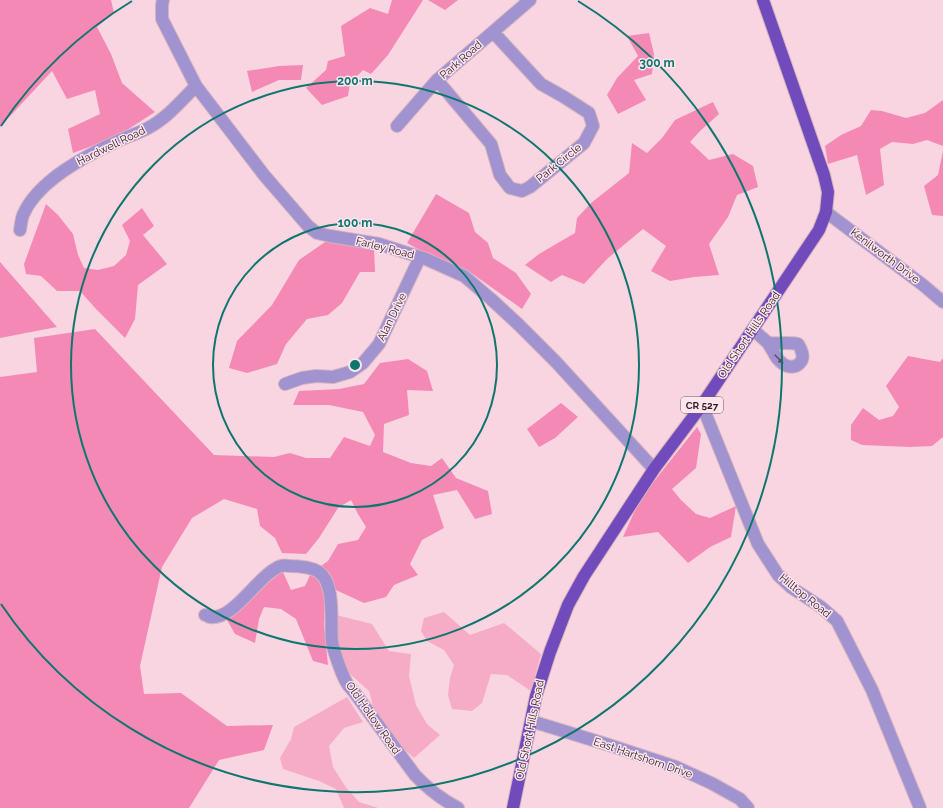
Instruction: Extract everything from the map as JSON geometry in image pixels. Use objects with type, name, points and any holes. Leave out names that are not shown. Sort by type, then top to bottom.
[{"type":"main road","name":"Old Short Hills Road","points":[[513,808],[536,696],[544,669],[568,605],[584,576],[654,469],[702,404],[819,230],[826,212],[828,192],[824,175],[763,0]]},
{"type":"street","name":"Farley Road","points":[[163,0],[162,19],[196,86],[264,176],[308,226],[317,233],[379,244],[420,257],[464,276],[519,325],[556,362],[654,469]]},
{"type":"street","name":"Park Road","points":[[397,126],[437,80],[530,0]]},
{"type":"street","name":"Park Circle","points":[[437,80],[491,144],[500,175],[510,188],[522,191],[530,187],[584,143],[593,126],[589,113],[541,84],[493,32]]},
{"type":"street","name":"Hardwell Road","points":[[20,230],[23,216],[40,190],[63,171],[91,154],[149,128],[168,115],[196,86]]},
{"type":"street","name":"Kenilworth Drive","points":[[826,212],[943,302]]},
{"type":"street","name":"Alan Drive","points":[[285,384],[302,378],[316,376],[333,377],[350,372],[363,363],[379,344],[420,257]]},
{"type":"street","points":[[753,329],[768,343]]},
{"type":"street","name":"Hilltop Road","points":[[702,404],[758,544],[778,575],[792,588],[821,607],[836,621],[872,690],[920,808]]},
{"type":"street","name":"Old Hollow Road","points":[[205,615],[211,617],[220,616],[227,612],[274,569],[282,565],[307,568],[318,572],[324,578],[328,586],[331,608],[332,643],[348,685],[424,786],[458,808]]},
{"type":"street","name":"East Hartshorn Drive","points":[[531,721],[676,767],[740,799],[748,808]]},
{"type":"shaded area","points":[[0,0],[111,0],[114,13],[97,27],[111,54],[122,83],[155,112],[116,137],[73,153],[68,129],[100,114],[95,90],[67,99],[52,71],[0,127]]},
{"type":"shaded area","points":[[392,0],[423,0],[388,55],[371,74],[363,70],[350,83],[348,96],[322,105],[306,88],[326,70],[328,61],[345,56],[341,26],[370,8],[388,14]]},
{"type":"shaded area","points":[[428,0],[458,0],[445,10]]},
{"type":"shaded area","points":[[649,33],[654,54],[652,74],[634,80],[646,100],[618,114],[607,95],[617,78],[638,56],[627,36]]},
{"type":"shaded area","points":[[303,65],[301,80],[279,80],[252,92],[247,71],[279,66]]},
{"type":"shaded area","points":[[943,100],[943,146],[927,140],[913,144],[892,142],[880,149],[884,185],[866,195],[857,155],[828,164],[825,146],[841,135],[861,126],[871,110],[882,111],[906,118],[925,113]]},
{"type":"shaded area","points":[[713,102],[719,114],[690,142],[709,160],[733,154],[753,166],[758,187],[737,195],[728,217],[709,244],[719,275],[670,281],[651,271],[666,246],[643,229],[607,259],[584,284],[562,275],[551,282],[525,265],[539,254],[575,233],[577,218],[591,203],[629,173],[632,143],[647,153],[662,138],[675,120]]},
{"type":"shaded area","points":[[943,151],[943,216],[932,215],[924,186],[938,175]]},
{"type":"shaded area","points":[[436,194],[469,213],[475,232],[488,243],[493,258],[516,273],[531,294],[522,309],[467,270],[432,257],[407,243]]},
{"type":"shaded area","points":[[46,204],[58,215],[73,234],[78,255],[84,268],[98,270],[114,266],[126,255],[130,241],[122,225],[142,208],[154,226],[143,235],[167,264],[138,285],[135,319],[125,338],[80,291],[57,291],[41,276],[26,274],[24,264]]},
{"type":"shaded area","points":[[328,240],[374,249],[375,272],[360,272],[342,303],[328,315],[307,319],[286,344],[277,364],[247,373],[229,368],[237,341],[272,305],[299,260]]},
{"type":"shaded area","points":[[0,262],[57,327],[0,338]]},
{"type":"shaded area","points":[[95,329],[214,455],[274,457],[290,453],[306,458],[330,458],[344,437],[370,446],[375,435],[363,412],[329,405],[293,405],[299,391],[339,389],[364,384],[380,363],[408,359],[427,371],[433,391],[407,390],[409,415],[384,424],[383,452],[411,463],[431,466],[442,458],[456,478],[488,491],[492,514],[475,519],[457,490],[433,495],[444,528],[422,540],[410,564],[418,575],[394,585],[386,597],[364,603],[336,590],[325,594],[324,625],[328,665],[313,661],[296,619],[281,609],[264,607],[259,619],[255,643],[235,634],[227,620],[268,577],[283,572],[291,590],[305,586],[311,573],[328,561],[338,544],[358,540],[366,527],[351,500],[338,508],[319,538],[306,554],[282,553],[275,538],[260,526],[257,509],[224,499],[192,518],[162,567],[140,666],[144,694],[181,693],[227,726],[273,725],[264,750],[219,760],[189,808],[0,808],[0,377],[37,372],[34,338]]},
{"type":"shaded area","points":[[908,356],[940,362],[943,358],[943,437],[932,446],[910,447],[862,445],[851,440],[851,425],[863,408],[879,420],[893,416],[899,407],[886,386]]},
{"type":"shaded area","points":[[561,403],[578,417],[555,438],[539,447],[527,429]]},
{"type":"shaded area","points":[[697,427],[701,434],[696,468],[672,489],[696,514],[710,518],[736,506],[731,537],[710,547],[688,563],[658,532],[623,537],[640,499]]},
{"type":"shaded area","points":[[444,612],[470,635],[504,623],[541,654],[531,691],[507,675],[491,674],[482,703],[472,711],[452,709],[448,695],[450,678],[454,665],[444,650],[427,641],[421,631],[424,618]]},
{"type":"shaded area","points":[[336,615],[372,624],[389,651],[411,654],[409,676],[416,705],[427,724],[440,735],[414,758],[394,740],[375,713],[369,691],[350,674],[336,645]]},
{"type":"shaded area","points":[[347,697],[363,722],[344,728],[329,746],[333,767],[345,786],[359,802],[378,808],[344,808],[336,789],[319,781],[283,769],[280,758],[291,739],[294,727]]}]
